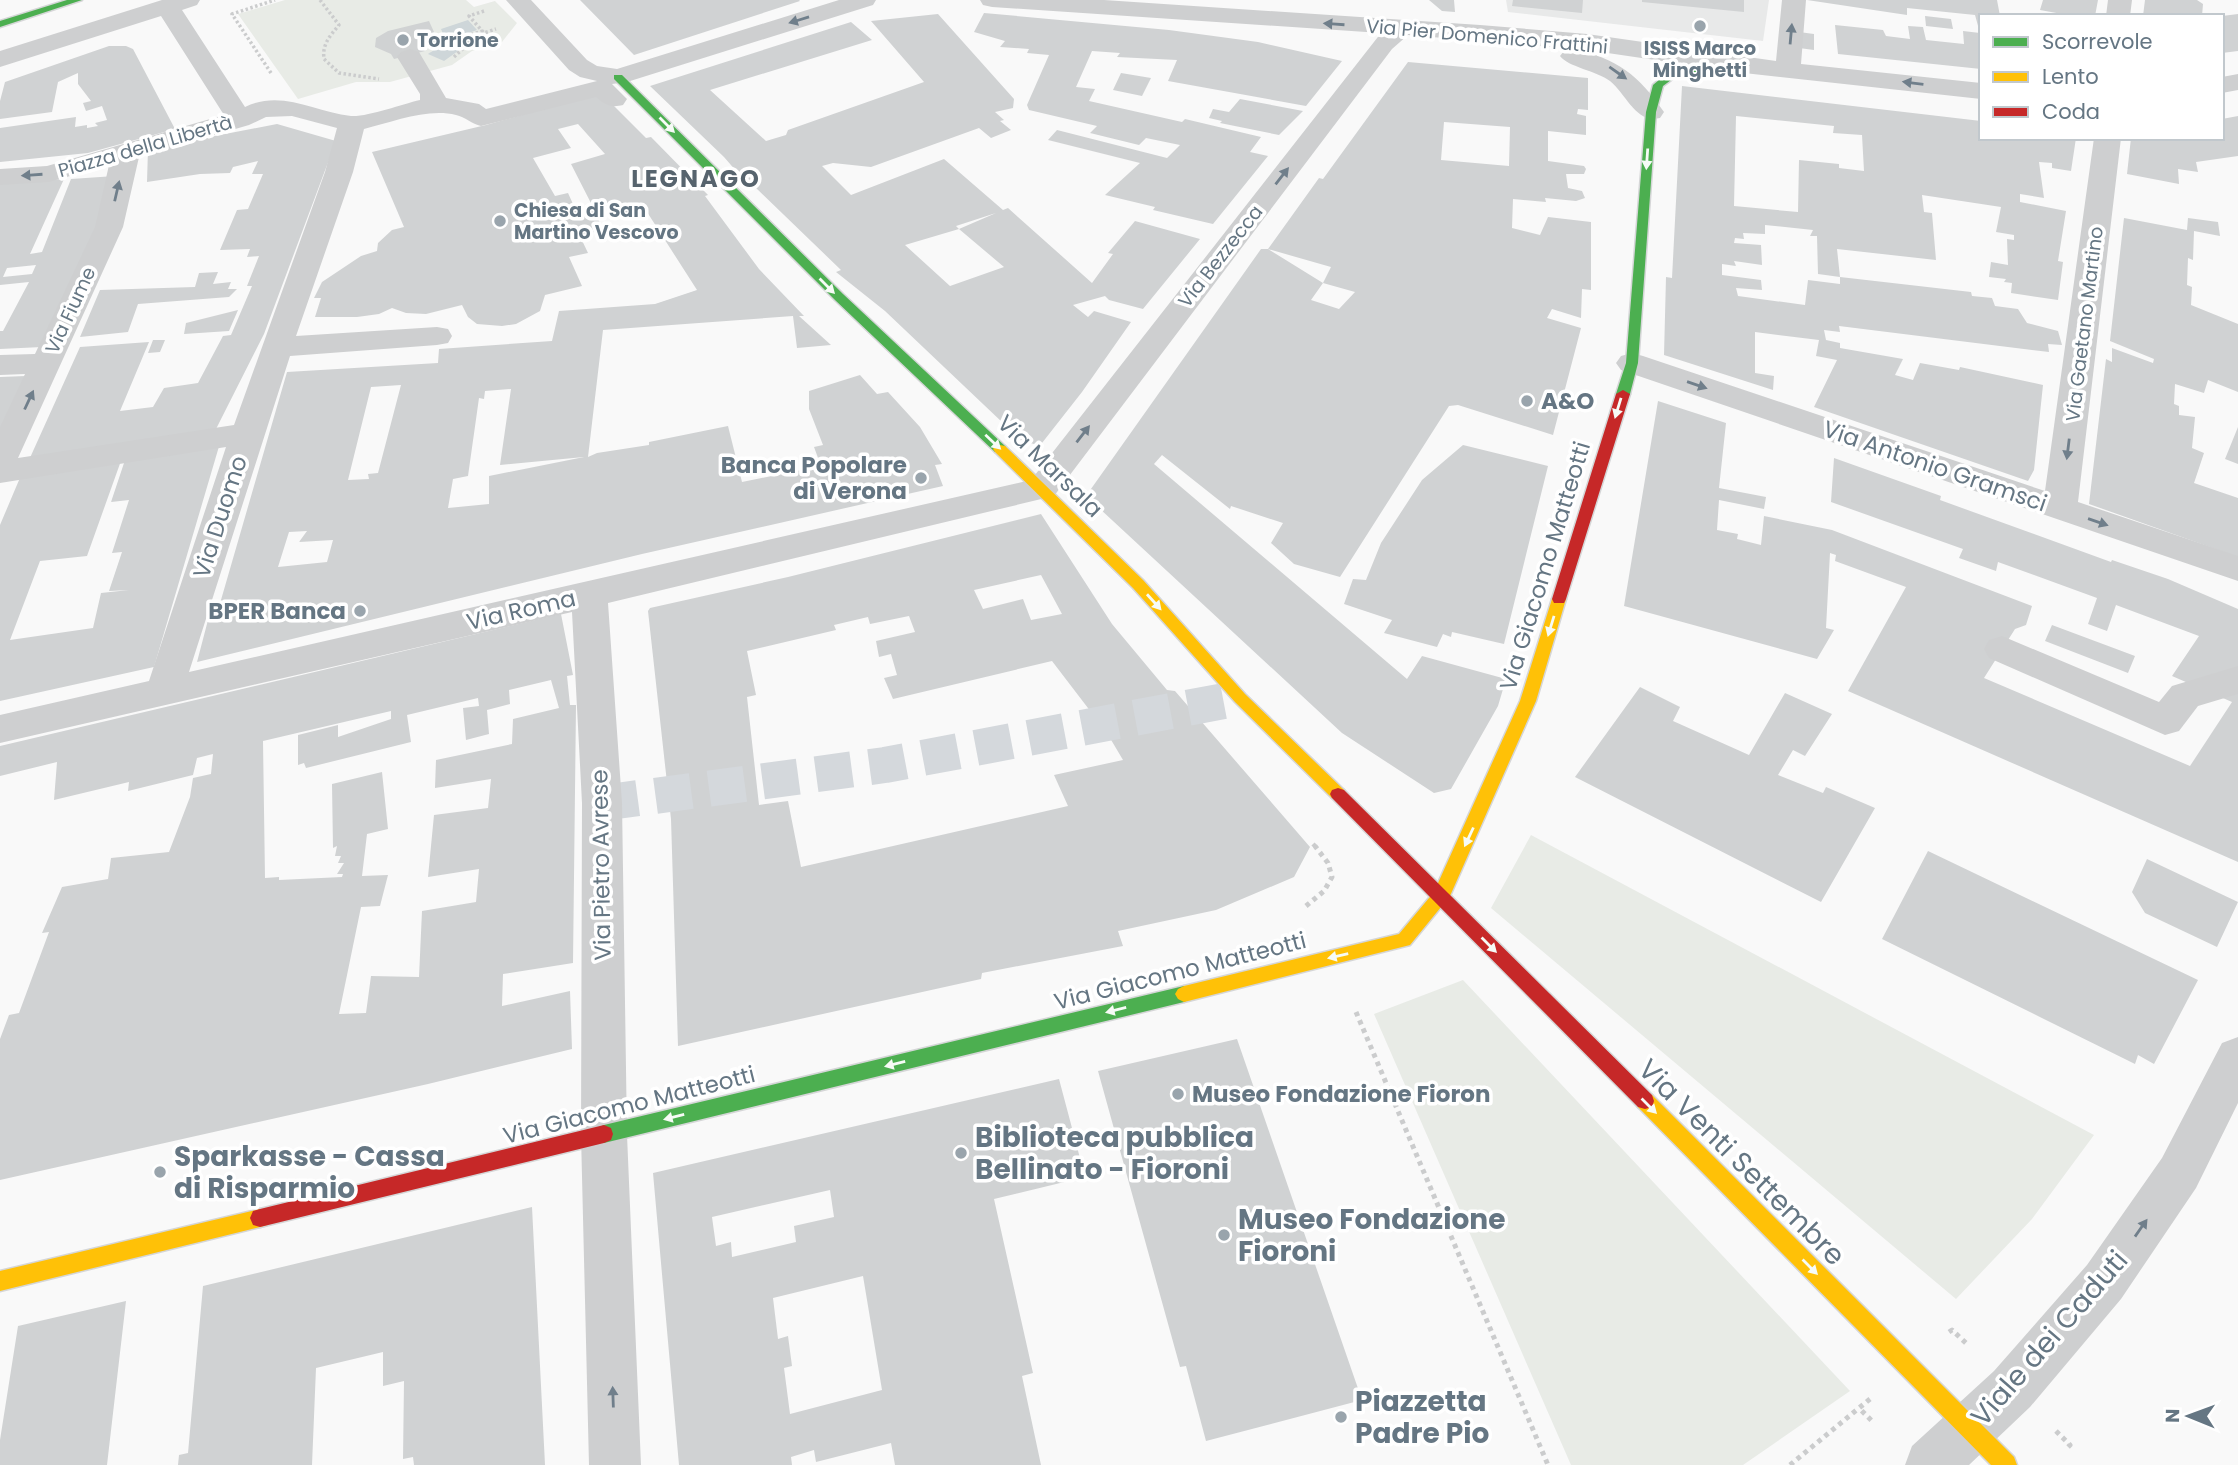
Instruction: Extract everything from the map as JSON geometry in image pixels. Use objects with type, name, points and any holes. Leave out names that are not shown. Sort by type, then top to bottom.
[{"type":"street","points":[[0,24],[77,0]]},
{"type":"street","points":[[518,0],[578,65],[616,88]]},
{"type":"street","points":[[240,119],[261,109],[293,108],[352,124],[433,105],[470,110],[481,118],[601,88],[616,88],[864,0]]},
{"type":"street","name":"Via Pier Domenico Frattini","points":[[992,0],[1394,24],[1434,43],[1480,29],[1744,65],[1979,91]]},
{"type":"street","points":[[1788,69],[1794,0]]},
{"type":"street","points":[[0,59],[177,3]]},
{"type":"street","name":"Piazza della Libertà","points":[[0,177],[49,173],[240,119],[177,3]]},
{"type":"street","name":"Via Bezzecca","points":[[1042,488],[1394,24]]},
{"type":"street","points":[[1480,29],[1611,68],[1629,81],[1651,112]]},
{"type":"street","points":[[410,57],[433,94],[433,105]]},
{"type":"street","name":"Via Giacomo Matteotti","points":[[0,1281],[1404,940],[1441,896],[1528,701],[1632,363],[1651,112],[1658,85],[1676,71],[1744,65]]},
{"type":"street","name":"Via Marsala","points":[[616,88],[1042,488],[1138,584],[1240,698],[1441,896]]},
{"type":"street","name":"Via Duomo","points":[[165,690],[247,433],[340,172],[352,124]]},
{"type":"street","name":"Via Gaetano Martino","points":[[2060,509],[2108,140]]},
{"type":"street","name":"Via Fiume","points":[[0,462],[109,227],[126,152]]},
{"type":"street","points":[[279,346],[437,336]]},
{"type":"street","points":[[0,365],[46,363]]},
{"type":"street","name":"Via Antonio Gramsci","points":[[1632,363],[2238,569]]},
{"type":"street","points":[[0,472],[247,433]]},
{"type":"street","name":"Via Roma","points":[[0,729],[589,595],[1042,488]]},
{"type":"street","name":"Via Pietro Avrese","points":[[589,595],[602,803],[604,1135],[615,1465]]},
{"type":"street","points":[[2002,649],[2165,721],[2186,696],[2238,680]]},
{"type":"street","name":"Via Venti Settembre","points":[[1441,896],[2006,1465]]},
{"type":"street","name":"Viale dei Caduti","points":[[1931,1465],[2012,1389],[2105,1282],[2179,1173],[2238,1057]]},
{"type":"path","points":[[275,0],[232,14],[293,103],[293,108]]},
{"type":"path","points":[[1306,906],[1328,889],[1331,881],[1329,860],[1313,844]]},
{"type":"path","points":[[1356,1012],[1548,1465]]},
{"type":"path","points":[[1948,1333],[1952,1330],[1968,1345]]},
{"type":"path","points":[[1790,1465],[1875,1395]]},
{"type":"path","points":[[1859,1408],[1873,1422]]},
{"type":"path","points":[[2056,1432],[2070,1445],[2066,1450]]},
{"type":"shaded area","points":[[285,0],[466,0],[474,7],[495,1],[517,23],[502,42],[472,51],[452,65],[390,82],[356,82],[298,99],[238,14]]},
{"type":"shaded area","name":"ISISS Marco Minghetti","points":[[1506,0],[1769,0],[1763,41],[1508,12]]},
{"type":"shaded area","points":[[468,20],[477,30],[466,34],[466,39],[458,51],[444,61],[428,54],[442,41],[441,29]]},
{"type":"shaded area","points":[[1531,835],[2094,1135],[2032,1219],[1956,1299],[1491,908]]},
{"type":"shaded area","points":[[1463,980],[1850,1391],[1743,1465],[1571,1465],[1374,1014]]},
{"type":"building","points":[[580,0],[799,0],[800,1],[634,55]]},
{"type":"building","points":[[1429,0],[1454,0],[1455,12],[1442,11]]},
{"type":"building","name":"ISISS Marco Minghetti","points":[[1513,0],[1583,0],[1582,13],[1512,6]]},
{"type":"building","name":"ISISS Marco Minghetti","points":[[1744,0],[1744,12],[1642,2]]},
{"type":"building","points":[[1807,0],[1997,0],[2000,14],[1979,14],[1979,29],[1975,15],[1907,8],[1907,15]]},
{"type":"building","points":[[2043,0],[2098,0],[2095,14],[2062,14],[2040,10]]},
{"type":"building","points":[[2145,0],[2197,0],[2203,4],[2202,14],[2143,14]]},
{"type":"building","points":[[984,13],[1169,30],[1258,42],[1342,61],[1306,106],[1168,81],[1177,60],[1117,57],[1120,53],[1092,51],[1076,87],[1095,89],[1089,101],[1261,137],[1250,152],[1268,156],[1213,224],[1105,195],[1140,163],[1048,140],[1057,130],[1167,158],[1180,145],[1146,138],[1139,145],[1090,133],[1097,126],[1029,110],[1027,105],[1049,55],[1027,53],[1029,49],[1000,47],[1005,41],[974,32]]},
{"type":"building","points":[[938,14],[1014,99],[1013,108],[995,112],[1004,120],[1000,121],[1011,130],[991,138],[979,128],[871,167],[833,163],[822,166],[851,195],[944,159],[1003,210],[1008,208],[1092,283],[1113,254],[1108,253],[1135,221],[1200,239],[1143,309],[1109,300],[1105,296],[1073,305],[1088,317],[1094,311],[1131,322],[1082,392],[1042,443],[1037,445],[1021,440],[885,311],[836,272],[841,270],[754,186],[750,187],[724,157],[650,86],[851,22],[872,40],[710,90],[766,141],[786,135],[788,130],[924,82],[871,21]],"holes":[[[996,213],[959,229],[956,226]],[[959,229],[1004,267],[950,286],[905,245]]]},
{"type":"building","points":[[2238,14],[2238,51],[2224,53],[2224,16]]},
{"type":"building","points":[[1925,16],[1951,19],[1953,29],[1926,26]]},
{"type":"building","name":"Torrione","points":[[429,21],[434,32],[430,42],[422,48],[425,51],[394,59],[391,54],[375,47],[376,38],[388,31]]},
{"type":"building","points":[[1835,25],[1883,30],[1886,36],[1910,39],[1908,26],[1923,27],[1926,40],[1964,44],[1963,31],[1979,33],[1979,69],[1838,54]]},
{"type":"building","points":[[1799,32],[1814,34],[1814,50],[1799,48]]},
{"type":"building","points":[[109,46],[126,46],[133,49],[175,129],[88,153],[0,162],[0,128],[76,117],[75,127],[87,125],[87,128],[98,126],[95,123],[107,120],[102,106],[86,111],[83,103],[91,101],[78,84],[78,73],[58,82],[52,112],[0,119],[0,101],[5,82]]},
{"type":"building","points":[[1408,62],[1588,78],[1588,110],[1578,109],[1577,114],[1586,116],[1586,135],[1548,131],[1548,161],[1584,166],[1586,169],[1584,174],[1566,174],[1568,188],[1582,191],[1585,198],[1576,201],[1545,198],[1546,202],[1513,199],[1512,228],[1540,235],[1548,217],[1591,222],[1591,290],[1582,289],[1581,318],[1552,309],[1547,318],[1581,328],[1553,435],[1458,405],[1449,406],[1340,577],[1294,564],[1271,543],[1283,523],[1231,506],[1230,509],[1162,455],[1154,464],[1407,679],[1422,656],[1506,679],[1498,706],[1451,789],[1434,793],[1342,733],[1086,496],[1261,249],[1268,249],[1319,178],[1323,179]],"holes":[[[1444,122],[1510,127],[1509,166],[1441,160]],[[1268,249],[1331,267],[1323,283]],[[1323,283],[1355,292],[1339,309],[1311,300]]]},
{"type":"building","points":[[1121,73],[1151,78],[1142,96],[1113,90]]},
{"type":"building","points":[[1682,86],[1979,121],[1979,140],[2076,140],[2071,171],[2052,168],[2052,163],[2039,162],[2044,198],[2020,194],[2020,202],[2066,211],[2058,261],[2063,262],[2058,300],[2011,293],[2012,283],[2004,282],[2006,279],[1989,277],[1991,262],[2008,265],[2007,239],[2014,240],[2014,235],[1996,232],[2001,207],[1922,195],[1924,212],[1932,213],[1936,260],[1837,249],[1840,277],[1971,292],[1972,296],[1992,298],[1995,306],[2018,309],[2027,323],[2058,331],[2062,345],[2048,344],[2049,352],[1839,326],[1840,332],[1824,330],[1826,340],[1840,343],[1840,348],[1903,359],[1895,375],[1913,380],[1920,363],[1959,370],[1960,367],[2043,385],[2034,470],[2028,481],[1814,407],[1837,360],[1816,356],[1819,340],[1755,332],[1755,373],[1774,376],[1773,390],[1664,355],[1666,277],[1672,278]],"holes":[[[1736,116],[1834,126],[1833,133],[1862,135],[1864,171],[1839,168],[1839,164],[1799,160],[1798,212],[1734,206]],[[1765,225],[1813,230],[1810,236],[1817,236],[1818,274],[1840,277],[1840,284],[1808,280],[1805,305],[1738,296],[1736,288],[1762,290],[1761,280],[1722,275],[1722,264],[1736,266],[1734,261],[1762,265],[1761,245],[1734,243],[1735,238],[1744,239],[1743,233],[1765,234]]]},
{"type":"building","points":[[601,93],[646,138],[651,137],[708,195],[705,196],[759,269],[804,316],[799,316],[831,345],[797,348],[793,316],[603,330],[588,457],[728,426],[742,482],[821,466],[814,447],[823,445],[809,409],[809,391],[860,375],[877,394],[888,392],[920,427],[942,464],[935,465],[943,486],[642,554],[197,662],[213,601],[221,600],[287,372],[438,363],[439,349],[552,341],[559,311],[655,304],[697,290],[647,212],[612,219],[609,214],[597,216],[603,231],[579,234],[588,253],[569,257],[582,286],[545,295],[540,311],[516,324],[477,324],[468,317],[462,305],[426,314],[406,313],[392,308],[379,314],[357,317],[315,317],[321,298],[314,298],[322,282],[361,256],[377,251],[378,243],[392,230],[404,227],[372,152],[486,125]],"holes":[[[578,124],[605,154],[571,164],[595,211],[578,215],[568,193],[555,196],[533,158],[571,148],[558,129]],[[401,385],[378,473],[368,474],[369,479],[348,480],[371,387]],[[511,389],[500,465],[584,457],[489,476],[489,504],[448,508],[453,479],[468,476],[479,398],[484,399],[485,391]],[[307,531],[299,542],[333,540],[327,562],[278,567],[289,532]]]},
{"type":"building","points":[[1240,99],[1303,111],[1279,135],[1220,123],[1222,121],[1209,118],[1213,109],[1229,112]]},
{"type":"building","points":[[2238,116],[2238,156],[2196,162],[2198,172],[2178,169],[2179,184],[2127,174],[2131,140],[2224,140],[2224,119]]},
{"type":"building","points":[[277,124],[336,141],[264,334],[215,431],[29,460],[80,347],[149,342],[120,411],[153,407],[164,388],[198,383],[223,336],[231,335],[252,286],[247,286],[259,256],[247,257],[250,249],[220,250],[237,210],[248,209],[263,174],[252,174],[258,161],[233,167],[230,173],[200,174],[147,182],[148,149]]},
{"type":"building","points":[[115,176],[95,231],[42,347],[0,349],[0,331],[3,331],[29,282],[0,285],[0,183],[64,179],[30,254],[42,252],[71,179]],"holes":[[[36,265],[32,274],[3,277],[7,268]]]},
{"type":"building","points":[[2124,218],[2187,230],[2188,218],[2218,222],[2220,236],[2194,231],[2193,260],[2188,258],[2187,285],[2192,287],[2191,305],[2238,324],[2238,392],[2208,380],[2204,393],[2175,384],[2174,404],[2179,406],[2179,415],[2195,417],[2192,448],[2204,453],[2194,483],[2238,498],[2238,557],[2089,504],[2106,359],[2112,362],[2112,348],[2153,363],[2154,359],[2110,341]]},
{"type":"building","points":[[218,272],[213,284],[231,282],[228,289],[237,289],[229,297],[138,304],[128,332],[80,337],[100,290],[195,287],[199,273]]},
{"type":"building","points":[[238,310],[229,331],[184,334],[186,323]]},
{"type":"building","points":[[153,340],[165,340],[160,352],[148,353]]},
{"type":"building","points":[[26,376],[0,431],[0,377]]},
{"type":"building","points":[[1658,401],[1726,423],[1719,488],[1766,497],[1764,509],[1719,500],[1717,530],[1738,534],[1737,539],[1761,545],[1764,516],[1832,530],[2032,606],[2026,625],[2015,629],[1984,678],[2190,766],[2232,702],[2172,676],[2199,636],[2116,605],[2107,631],[2088,624],[2097,598],[1998,562],[1996,571],[1959,558],[1963,549],[1831,502],[1834,458],[2111,562],[2112,560],[2168,579],[2238,609],[2238,862],[1848,691],[1906,587],[1835,561],[1836,555],[1830,553],[1826,628],[1834,630],[1817,659],[1624,606]]},
{"type":"building","points":[[2238,427],[2238,464],[2225,459]]},
{"type":"building","points":[[220,443],[154,667],[0,701],[0,525],[22,473],[122,458],[87,556],[40,561],[10,640],[93,628],[101,593],[129,590],[109,591],[122,552],[112,553],[129,500],[111,502],[126,457]]},
{"type":"building","points":[[1463,445],[1548,466],[1504,644],[1452,632],[1451,637],[1443,634],[1437,647],[1384,633],[1392,620],[1344,604],[1353,579],[1366,580],[1381,543],[1422,480]]},
{"type":"building","points":[[1041,514],[1112,624],[1167,690],[1175,691],[1310,847],[1294,877],[1216,910],[1118,931],[1123,946],[982,973],[981,979],[678,1046],[671,819],[648,611],[650,608],[788,577]],"holes":[[[1041,575],[1062,614],[1031,620],[1023,599],[983,609],[974,590]],[[909,616],[915,632],[876,641],[879,657],[891,654],[897,675],[884,678],[893,699],[1052,661],[1091,712],[1087,714],[1102,735],[1107,733],[1123,760],[1054,775],[1068,806],[801,867],[788,801],[759,805],[747,697],[756,695],[747,651],[836,630],[834,625],[868,617],[870,624]]]},
{"type":"building","points":[[561,614],[573,675],[567,676],[570,705],[576,705],[573,963],[503,974],[502,1006],[570,991],[572,1049],[0,1180],[0,1039],[9,1015],[19,1013],[49,932],[42,933],[62,887],[108,879],[111,858],[169,852],[190,797],[193,778],[211,774],[213,754],[197,758],[193,775],[128,791],[129,782],[54,800],[57,762],[0,776],[0,746]],"holes":[[[551,680],[559,708],[513,719],[512,744],[436,760],[435,788],[491,779],[488,808],[434,815],[428,877],[479,869],[476,902],[422,911],[419,977],[371,976],[366,1013],[339,1014],[361,907],[380,906],[388,875],[362,876],[367,834],[388,829],[382,772],[332,784],[333,848],[337,846],[335,856],[341,856],[338,863],[344,863],[337,874],[343,874],[342,877],[279,880],[279,877],[265,878],[263,741],[391,711],[391,719],[338,737],[338,725],[298,735],[298,765],[304,763],[306,768],[411,742],[407,715],[478,698],[479,706],[463,708],[466,740],[489,734],[487,710],[510,704],[509,690]]]},
{"type":"building","points":[[2052,625],[2135,656],[2128,673],[2045,641]]},
{"type":"building","points":[[1640,687],[1680,707],[1673,721],[1749,755],[1785,693],[1832,714],[1805,756],[1793,750],[1778,775],[1823,793],[1826,787],[1875,808],[1821,902],[1575,777]]},
{"type":"building","points":[[1928,851],[2198,980],[2154,1064],[2138,1055],[2135,1064],[1882,939]]},
{"type":"building","points":[[2147,859],[2238,902],[2217,947],[2145,913],[2132,892]]},
{"type":"building","name":"Museo Fondazione Fioroni","points":[[1237,1039],[1362,1400],[1206,1441],[1186,1366],[1180,1367],[1098,1071]]},
{"type":"building","points":[[1059,1079],[1085,1177],[994,1199],[1033,1373],[1022,1376],[1041,1465],[895,1465],[891,1443],[816,1462],[814,1450],[791,1457],[792,1465],[679,1465],[653,1173]],"holes":[[[830,1190],[834,1217],[794,1226],[796,1242],[732,1257],[731,1242],[716,1246],[712,1217]],[[863,1276],[882,1390],[790,1414],[784,1368],[792,1366],[788,1336],[778,1339],[773,1298]]]},
{"type":"building","points":[[532,1207],[545,1465],[414,1465],[413,1457],[403,1459],[404,1381],[383,1386],[383,1352],[316,1368],[312,1465],[178,1465],[179,1455],[188,1453],[203,1286]]},
{"type":"building","points":[[126,1301],[107,1465],[0,1465],[0,1440],[18,1326]]},
{"type":"tunnel","points":[[602,803],[885,765],[1240,698]]},
{"type":"traffic: fast","points":[[0,24],[77,0]]},
{"type":"traffic: fast","points":[[1623,394],[1632,363],[1651,112],[1658,85],[1676,71],[1744,65]]},
{"type":"traffic: fast","points":[[618,77],[839,297],[1000,449]]},
{"type":"traffic: fast","points":[[604,1134],[1184,994]]},
{"type":"traffic: slow","points":[[1000,449],[1138,584],[1240,698],[1338,794]]},
{"type":"traffic: slow","points":[[1184,994],[1404,940],[1441,896],[1528,701],[1559,599]]},
{"type":"traffic: slow","points":[[1645,1101],[2006,1465]]},
{"type":"traffic: slow","points":[[0,1281],[260,1218]]},
{"type":"traffic: jam","points":[[1559,599],[1623,394]]},
{"type":"traffic: jam","points":[[1338,794],[1645,1101]]},
{"type":"traffic: jam","points":[[260,1218],[604,1134]]},
{"type":"place","name":"ISISS Marco Minghetti","points":[[1700,26]]},
{"type":"place","name":"Torrione","points":[[403,40]]},
{"type":"place","name":"Chiesa di San Martino Vescovo","points":[[500,221]]},
{"type":"place","name":"A&O","points":[[1527,401]]},
{"type":"place","name":"Banca Popolare di Verona","points":[[921,478]]},
{"type":"place","name":"BPER Banca","points":[[360,611]]},
{"type":"place","name":"Museo Fondazione Fioron","points":[[1178,1094]]},
{"type":"place","name":"Biblioteca pubblica Bellinato - Fioroni","points":[[961,1153]]},
{"type":"place","name":"Sparkasse - Cassa di Risparmio","points":[[160,1172]]},
{"type":"place","name":"Museo Fondazione Fioroni","points":[[1224,1235]]},
{"type":"place","name":"Piazzetta Padre Pio","points":[[1341,1417]]},
{"type":"district","name":"LEGNAGO","points":[[696,179]]}]
